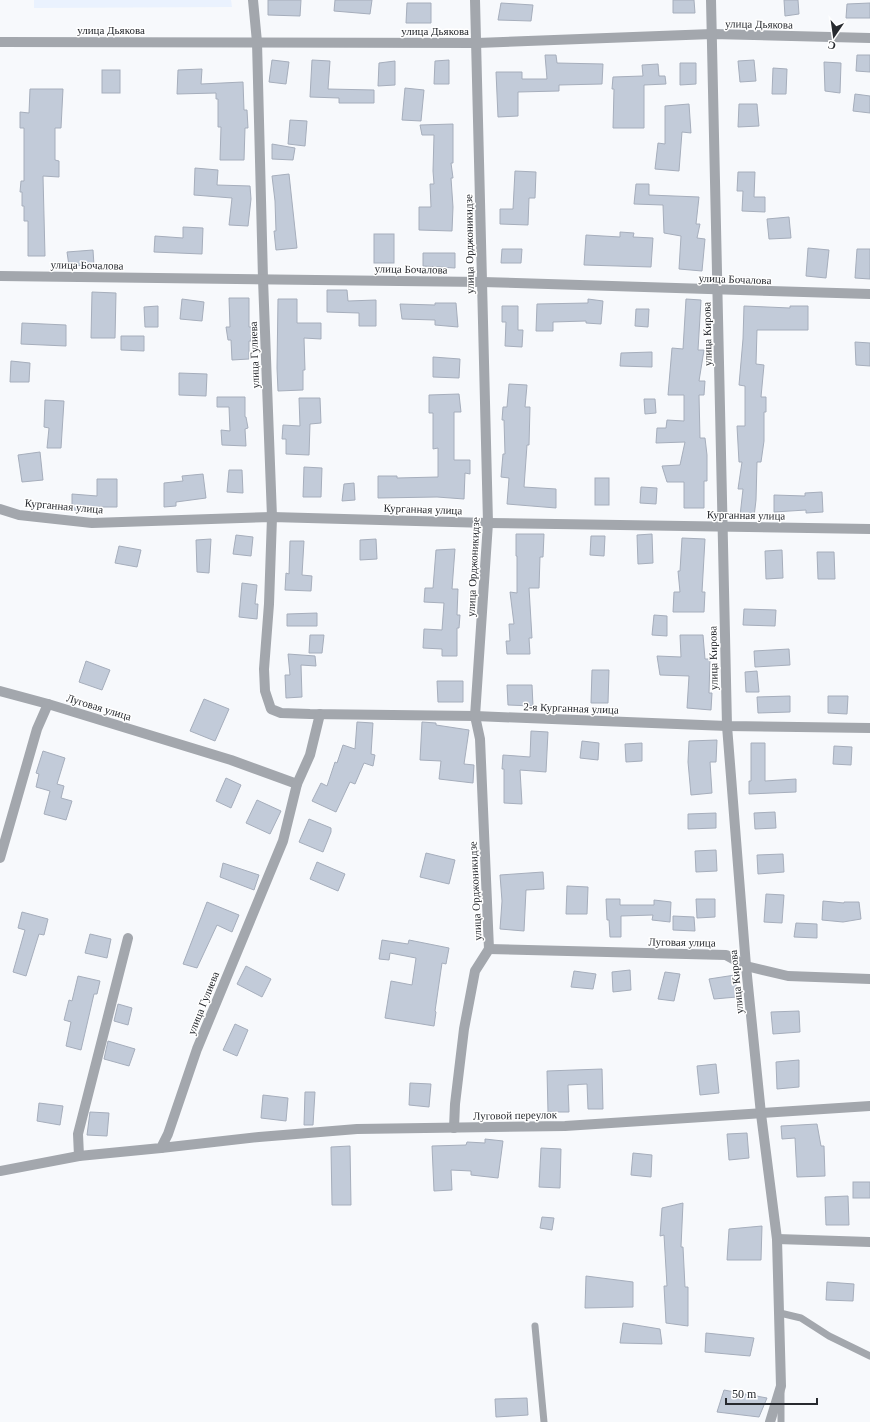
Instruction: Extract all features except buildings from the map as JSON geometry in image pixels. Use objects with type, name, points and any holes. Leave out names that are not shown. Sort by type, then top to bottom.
[{"type":"street","name":"улица Гулиева","points":[[253,0],[257,42],[263,279],[272,517],[269,604],[264,669],[265,691],[271,709]]},
{"type":"street","name":"улица Орджоникидзе","points":[[454,1128],[455,1104],[463,1036],[475,970],[489,949],[480,739],[475,716],[488,523],[475,0]]},
{"type":"street","name":"улица Кирова","points":[[711,0],[726,726],[746,966],[762,1114],[778,1239],[781,1386],[770,1422]]},
{"type":"street","name":"улица Дьякова","points":[[0,42],[477,43],[712,34],[870,38]]},
{"type":"street","name":"улица Бочалова","points":[[0,276],[482,282],[870,294]]},
{"type":"street","name":"Курганная улица","points":[[0,509],[19,515],[92,523],[272,517],[488,523],[870,529]]},
{"type":"street","name":"Луговая улица","points":[[0,691],[48,704],[231,760],[297,784]]},
{"type":"street","points":[[0,858],[37,729],[48,704]]},
{"type":"street","name":"2-я Курганная улица","points":[[271,709],[281,713],[475,716],[726,726],[870,728]]},
{"type":"street","name":"улица Гулиева","points":[[161,1148],[168,1134],[197,1049],[283,841],[297,784],[310,755],[320,714]]},
{"type":"street","points":[[79,1156],[78,1134],[128,938]]},
{"type":"street","name":"Луговая улица","points":[[489,949],[726,955],[746,966],[788,976],[870,979]]},
{"type":"street","name":"Луговой переулок","points":[[161,1148],[259,1137],[358,1129],[565,1126],[870,1106]]},
{"type":"street","points":[[0,1170],[79,1156],[161,1148]]},
{"type":"street","points":[[778,1239],[870,1242]]},
{"type":"lane","points":[[780,1313],[800,1318],[829,1336],[870,1356]]},
{"type":"lane","points":[[535,1326],[544,1422]]},
{"type":"lane","points":[[781,1386],[781,1422]]},
{"type":"shaded area","points":[[34,0],[231,0],[232,7],[34,8]]}]
